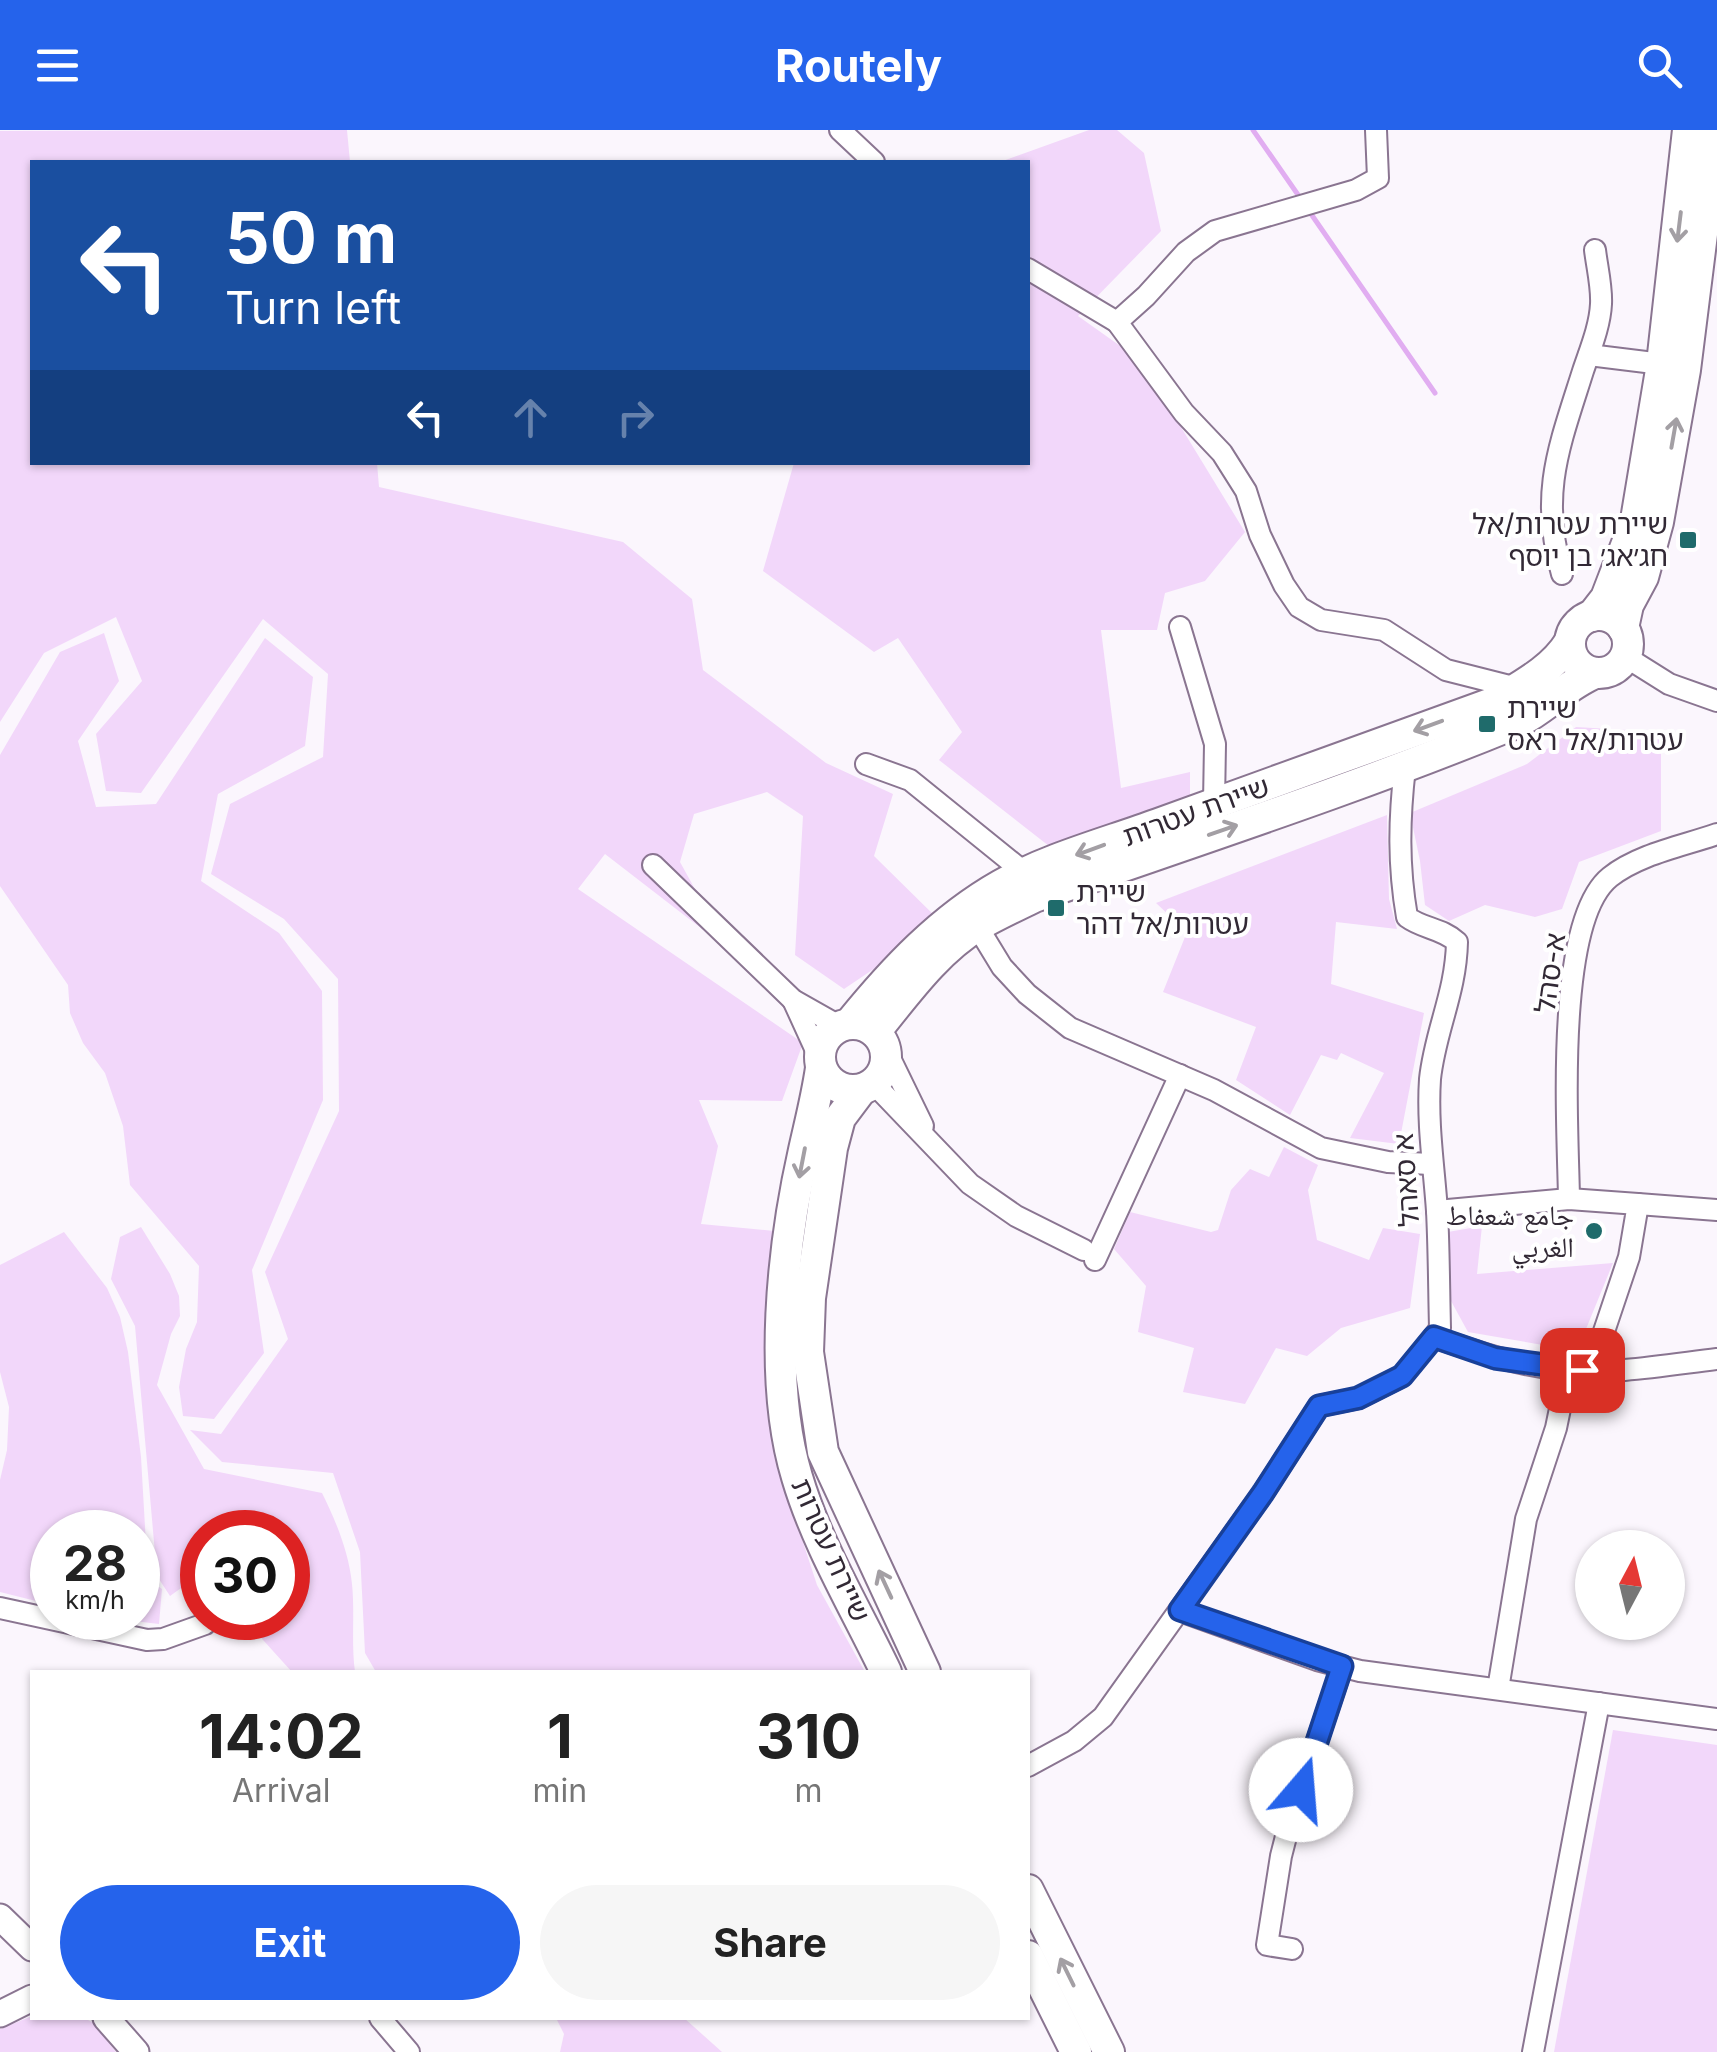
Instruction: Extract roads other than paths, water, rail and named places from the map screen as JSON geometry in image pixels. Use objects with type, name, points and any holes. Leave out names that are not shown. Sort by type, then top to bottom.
[{"type":"main road","points":[[1688,130],[1662,364],[1636,520],[1606,598],[1592,616],[1575,627],[1570,643],[1577,664],[1595,673],[1615,669],[1624,642],[1628,605],[1643,577],[1662,503],[1685,370],[1714,130]]},
{"type":"main road","points":[[1592,616],[1612,618],[1624,642]]},
{"type":"main road","name":"שיירת עטרות","points":[[862,1033],[886,979],[950,920],[1000,886],[1495,702],[1562,655],[1570,643]]},
{"type":"main road","name":"שיירת עטרות","points":[[862,1033],[927,968],[977,926],[1034,897],[1406,767],[1517,723],[1595,673]]},
{"type":"main road","points":[[829,1033],[862,1033],[883,1071],[865,1087],[844,1089],[834,1084],[820,1062],[821,1045],[829,1033]]},
{"type":"main road","name":"שיירת עטרות","points":[[820,1062],[782,1288],[785,1418],[796,1476],[811,1516],[885,1670]]},
{"type":"main road","name":"שיירת עטרות","points":[[865,1087],[840,1118],[832,1148],[810,1298],[808,1352],[824,1452],[924,1670]]},
{"type":"main road","points":[[1030,1894],[1108,2052]]},
{"type":"main road","points":[[1030,1960],[1076,2052]]},
{"type":"street","points":[[840,130],[872,160]]},
{"type":"street","points":[[1116,322],[1186,252],[1216,231],[1356,190],[1378,178],[1376,130]]},
{"type":"street","points":[[1562,574],[1549,511],[1560,441],[1601,304],[1595,250]]},
{"type":"street","points":[[1030,270],[1116,322],[1184,412],[1222,453],[1246,491],[1260,535],[1284,585],[1299,606],[1321,620],[1384,630],[1446,670],[1517,688]]},
{"type":"street","points":[[1588,355],[1662,364]]},
{"type":"street","points":[[1180,626],[1215,744],[1214,804]]},
{"type":"street","points":[[1624,642],[1669,684],[1717,700]]},
{"type":"street","points":[[866,764],[910,780],[1025,874]]},
{"type":"street","name":"א סאהל","points":[[1406,767],[1398,828],[1406,917],[1447,933],[1457,942],[1452,995],[1435,1044],[1430,1082],[1440,1328],[1434,1337]]},
{"type":"street","name":"א-סהל","points":[[1569,1199],[1570,1005],[1576,958],[1590,904],[1606,880],[1622,869],[1717,834]]},
{"type":"street","points":[[652,865],[794,1000],[862,1033],[935,1150]]},
{"type":"street","points":[[977,926],[1002,968],[1070,1028],[1214,1090],[1321,1148],[1388,1162],[1431,1164]]},
{"type":"street","points":[[794,1000],[820,1062]]},
{"type":"street","points":[[865,1087],[878,1088],[954,1171],[995,1202],[1090,1255],[1180,1076]]},
{"type":"street","points":[[1437,1211],[1569,1199],[1717,1210]]},
{"type":"street","points":[[1592,1370],[1629,1257],[1638,1204]]},
{"type":"street","points":[[1032,1762],[1092,1730],[1263,1493],[1319,1406],[1358,1398],[1402,1376],[1434,1337],[1495,1358],[1568,1370],[1717,1359]]},
{"type":"street","points":[[1498,1689],[1526,1520],[1556,1428],[1568,1370]]},
{"type":"street","points":[[0,1608],[147,1640],[163,1640],[180,1634]]},
{"type":"street","points":[[1180,1610],[1342,1666],[1717,1718]]},
{"type":"street","points":[[1292,1949],[1266,1945],[1281,1856],[1342,1666]]},
{"type":"street","points":[[1533,2052],[1599,1703]]},
{"type":"street","points":[[0,1917],[30,1946]]},
{"type":"street","points":[[0,2014],[30,1999]]},
{"type":"street","points":[[108,2020],[136,2052]]},
{"type":"street","points":[[382,2020],[408,2052]]},
{"type":"waterway","points":[[1253,130],[1303,202]]},
{"type":"waterway","points":[[1309,211],[1435,393]]},
{"type":"place","name":"שיירת עטרות/אל חג׳אג׳ בן יוסף","points":[[1688,540]]},
{"type":"place","name":"שיירת עטרות/אל ראס","points":[[1487,724]]},
{"type":"place","name":"שיירת עטרות/אל דהר","points":[[1056,908]]},
{"type":"place","name":"جامع شعفاط الغربي","points":[[1594,1231]]}]
